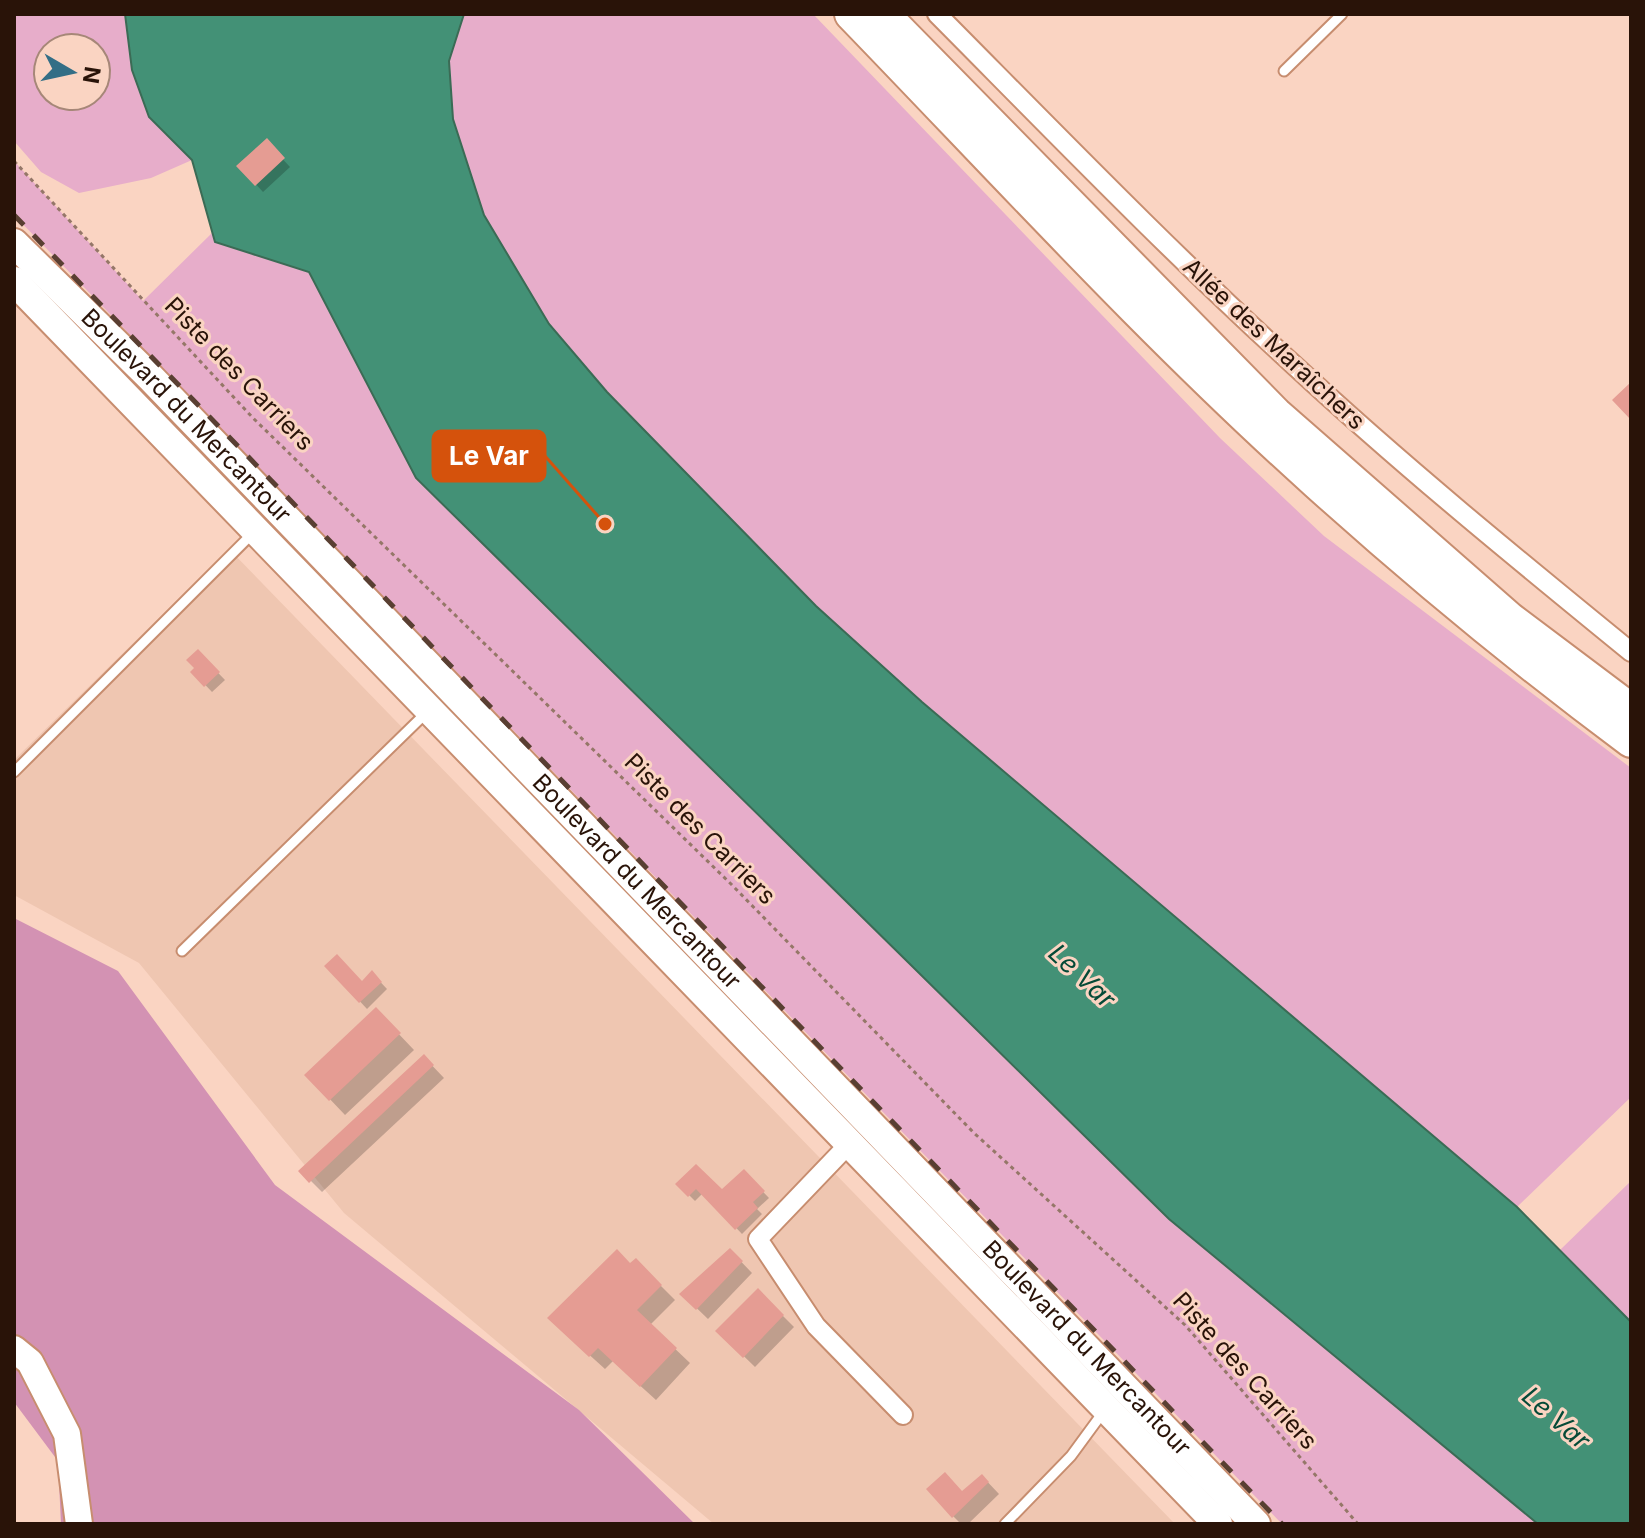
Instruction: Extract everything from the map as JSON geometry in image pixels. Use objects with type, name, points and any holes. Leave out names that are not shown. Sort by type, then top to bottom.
[{"type":"highway","points":[[851,14],[1143,316],[1304,472],[1514,653],[1631,741]]},
{"type":"highway","points":[[883,14],[1276,414],[1510,619],[1631,710]]},
{"type":"main road","name":"Boulevard du Mercantour","points":[[14,243],[151,378],[1256,1524]]},
{"type":"main road","name":"Boulevard du Mercantour","points":[[14,281],[1218,1524]]},
{"type":"street","name":"Allée des Maraîchers","points":[[937,14],[1143,222],[1292,364],[1517,559],[1631,652]]},
{"type":"street","points":[[849,1144],[758,1239],[816,1326],[903,1415]]},
{"type":"street","points":[[14,1349],[30,1362],[67,1434],[79,1524]]},
{"type":"lane","points":[[1284,71],[1342,14]]},
{"type":"lane","points":[[14,772],[255,531]]},
{"type":"lane","points":[[182,951],[429,709]]},
{"type":"lane","points":[[1005,1524],[1071,1456],[1106,1408]]},
{"type":"path","name":"Piste des Carriers","points":[[14,161],[253,418],[731,884],[974,1133],[1185,1325],[1358,1524]]},
{"type":"shaded area","points":[[14,14],[125,14],[132,70],[149,117],[192,160],[151,178],[79,193],[41,172],[14,141]]},
{"type":"shaded area","points":[[464,14],[813,14],[1220,438],[1324,536],[1631,768],[1631,1097],[1517,1207],[922,702],[816,606],[607,392],[549,324],[484,215],[453,119],[449,61]]},
{"type":"shaded area","points":[[14,161],[143,301],[212,233],[215,242],[309,272],[416,478],[1169,1219],[1538,1524],[1282,1524],[14,215]]},
{"type":"shaded area","points":[[229,549],[1175,1524],[714,1524],[344,1213],[139,963],[14,895],[14,760]]},
{"type":"shaded area","points":[[14,918],[118,971],[275,1185],[579,1410],[695,1524],[61,1524],[58,1461],[14,1402]]},
{"type":"shaded area","points":[[1631,1181],[1631,1322],[1560,1250]]},
{"type":"water","points":[[125,14],[464,14],[449,61],[453,119],[484,215],[549,324],[607,392],[816,606],[922,702],[1517,1207],[1631,1322],[1631,1524],[1538,1524],[1169,1219],[416,478],[309,272],[215,242],[192,160],[149,117],[132,70]]},
{"type":"building","points":[[267,138],[285,158],[255,186],[236,166]]},
{"type":"building","points":[[1631,382],[1631,420],[1612,400]]},
{"type":"building","points":[[198,649],[220,672],[204,687],[190,672],[194,668],[186,660]]},
{"type":"building","points":[[337,954],[362,981],[372,970],[382,982],[359,1003],[324,966]]},
{"type":"building","points":[[376,1007],[401,1033],[329,1101],[304,1075]]},
{"type":"building","points":[[424,1054],[434,1065],[309,1183],[298,1171]]},
{"type":"building","points":[[696,1164],[722,1189],[744,1169],[765,1191],[753,1202],[758,1208],[735,1230],[696,1189],[688,1197],[675,1184]]},
{"type":"building","points":[[730,1248],[743,1261],[696,1310],[679,1294]]},
{"type":"building","points":[[617,1249],[630,1263],[636,1258],[662,1285],[637,1310],[677,1348],[640,1387],[598,1348],[589,1357],[547,1318]]},
{"type":"building","points":[[758,1288],[784,1315],[743,1358],[715,1331]]},
{"type":"building","points":[[945,1472],[962,1491],[982,1474],[989,1482],[952,1518],[926,1489]]},
{"type":"railway","points":[[14,215],[1282,1524]]},
{"type":"place","name":"Le Var","points":[[605,524]]}]
